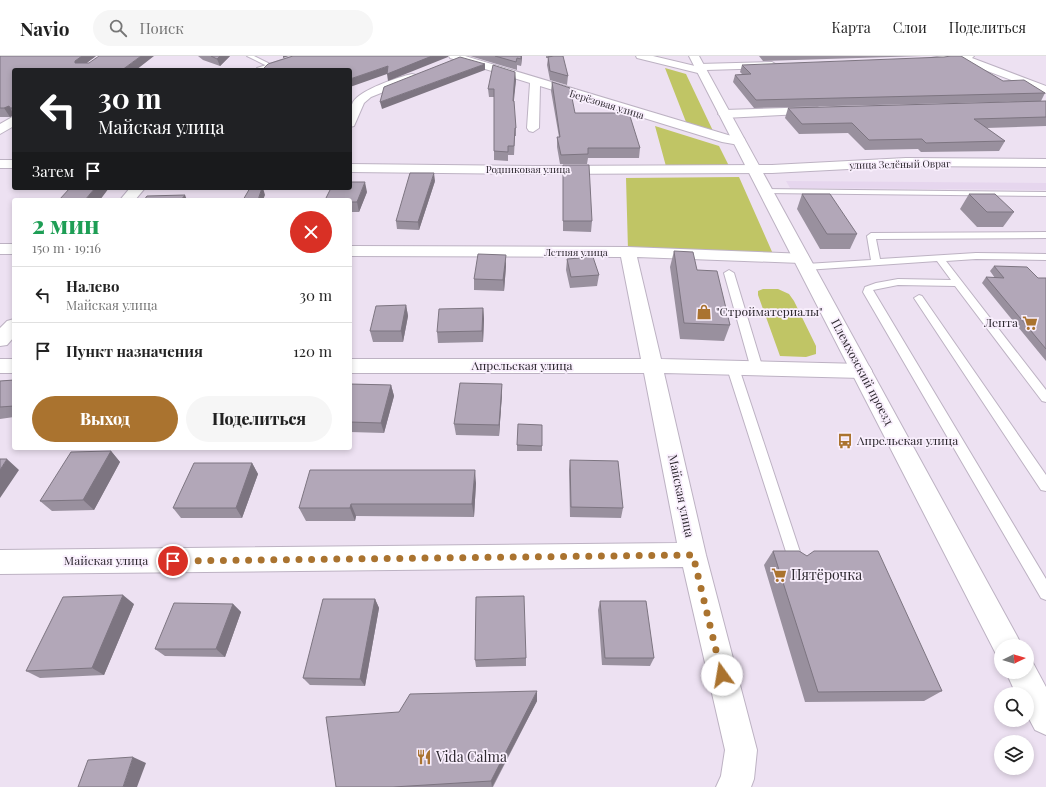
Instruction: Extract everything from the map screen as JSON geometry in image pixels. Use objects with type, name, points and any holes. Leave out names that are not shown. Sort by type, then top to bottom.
[{"type":"street","points":[[266,68],[304,56]]},
{"type":"street","points":[[641,56],[698,65],[786,64]]},
{"type":"street","points":[[925,60],[962,57],[1046,90]]},
{"type":"street","name":"Берёзовая улица","points":[[453,59],[726,139],[739,141]]},
{"type":"street","name":"Племхозский проезд","points":[[698,65],[1003,639]]},
{"type":"street","points":[[352,118],[359,102],[367,95],[424,72]]},
{"type":"street","points":[[533,128],[535,82]]},
{"type":"street","points":[[724,114],[826,111]]},
{"type":"street","points":[[0,130],[12,121]]},
{"type":"street","name":"улица Зелёный Овраг","points":[[754,169],[906,162],[1046,163]]},
{"type":"street","points":[[0,164],[12,164]]},
{"type":"street","name":"Родниковая улица","points":[[352,168],[535,170],[754,169]]},
{"type":"street","points":[[129,198],[136,190]]},
{"type":"street","points":[[0,249],[12,249]]},
{"type":"street","name":"Летняя улица","points":[[352,251],[628,252],[804,262]]},
{"type":"street","name":"Майская улица","points":[[0,562],[693,555],[628,252]]},
{"type":"street","points":[[0,340],[12,327]]},
{"type":"street","points":[[0,366],[12,366]]},
{"type":"street","name":"Апрельская улица","points":[[352,366],[653,366],[862,371]]},
{"type":"street","points":[[693,555],[741,750],[737,779],[733,787]]},
{"type":"street","points":[[1025,679],[1046,720]]},
{"type":"lane","points":[[250,56],[271,66]]},
{"type":"lane","points":[[765,191],[1046,194]]},
{"type":"lane","points":[[876,263],[871,236],[1046,234]]},
{"type":"lane","points":[[804,262],[876,263],[991,256],[1046,257]]},
{"type":"lane","points":[[939,258],[1046,398]]},
{"type":"lane","points":[[728,273],[757,369]]},
{"type":"lane","points":[[958,283],[899,283],[874,286],[868,289],[868,292],[1046,593]]},
{"type":"lane","points":[[919,298],[1046,486]]},
{"type":"lane","points":[[732,368],[796,561]]},
{"type":"shaded area","points":[[786,181],[1046,183],[1046,190],[790,188]]},
{"type":"green space","points":[[665,68],[686,74],[714,133],[686,122]]},
{"type":"green space","points":[[655,126],[719,146],[731,170],[667,170]]},
{"type":"green space","points":[[739,177],[773,254],[628,250],[626,178]]},
{"type":"green space","points":[[763,289],[778,289],[789,294],[794,301],[816,346],[816,354],[806,357],[780,356],[758,295],[758,291]]},
{"type":"building","points":[[0,56],[82,56],[75,61],[75,63],[89,63],[99,56],[141,56],[125,68],[12,68],[12,108],[9,106],[0,108]]},
{"type":"building","points":[[211,56],[220,56],[217,59]]},
{"type":"building","points":[[293,56],[432,56],[387,74],[388,66],[352,78],[352,68],[264,68],[268,64]]},
{"type":"building","points":[[495,56],[521,56],[521,59],[517,58],[516,62]]},
{"type":"building","points":[[563,56],[568,76],[550,71],[548,57]]},
{"type":"building","points":[[961,56],[1003,81],[1024,80],[1045,93],[756,100],[735,75],[751,74],[742,65]]},
{"type":"building","points":[[460,57],[485,64],[380,102],[384,87]]},
{"type":"building","points":[[493,65],[515,72],[513,101],[516,128],[514,146],[508,146],[508,152],[494,151],[494,89],[488,89]]},
{"type":"building","points":[[552,82],[570,88],[575,113],[629,113],[640,148],[588,148],[588,154],[561,155],[557,137],[560,137]]},
{"type":"building","points":[[1046,101],[1046,117],[974,119],[1005,141],[926,143],[922,139],[869,140],[852,123],[802,124],[788,108]]},
{"type":"building","points":[[563,165],[589,165],[592,221],[563,221]]},
{"type":"building","points":[[410,173],[434,173],[418,222],[396,221]]},
{"type":"building","points":[[352,182],[365,182],[357,202],[352,202],[352,198],[326,198],[330,190],[352,190]]},
{"type":"building","points":[[68,190],[93,190],[87,198],[61,198]]},
{"type":"building","points":[[249,190],[261,190],[259,198],[244,198]]},
{"type":"building","points":[[802,194],[830,194],[857,234],[827,234]]},
{"type":"building","points":[[969,194],[995,194],[1014,212],[987,212]]},
{"type":"building","points":[[185,195],[183,198],[146,198],[147,196]]},
{"type":"building","points":[[674,251],[693,252],[697,270],[717,271],[730,325],[684,323]]},
{"type":"building","points":[[478,254],[506,255],[503,280],[474,279]]},
{"type":"building","points":[[593,257],[599,275],[571,277],[567,259]]},
{"type":"building","name":"Лента","points":[[994,266],[1027,267],[1038,278],[1046,278],[1046,349],[986,277],[1004,278]]},
{"type":"building","points":[[406,305],[401,331],[370,331],[376,306]]},
{"type":"building","points":[[483,308],[482,331],[437,332],[439,309]]},
{"type":"building","points":[[12,380],[12,406],[0,407],[0,381]]},
{"type":"building","points":[[460,383],[502,384],[499,425],[454,424]]},
{"type":"building","points":[[352,384],[391,385],[381,423],[352,422]]},
{"type":"building","points":[[518,424],[542,425],[542,446],[517,445]]},
{"type":"building","points":[[111,451],[83,500],[40,501],[71,452]]},
{"type":"building","points":[[0,459],[7,459],[0,470]]},
{"type":"building","points":[[570,460],[618,461],[623,508],[571,507]]},
{"type":"building","points":[[194,463],[252,463],[236,508],[173,508]]},
{"type":"building","points":[[310,470],[475,470],[472,504],[351,504],[350,508],[299,508]]},
{"type":"building","points":[[773,551],[799,551],[807,556],[814,551],[878,551],[942,691],[818,692]]},
{"type":"building","points":[[123,595],[92,668],[26,671],[63,597]]},
{"type":"building","points":[[524,596],[526,658],[475,660],[476,597]]},
{"type":"building","points":[[323,599],[375,599],[360,679],[303,678]]},
{"type":"building","points":[[600,601],[646,601],[654,658],[605,658]]},
{"type":"building","points":[[174,603],[233,604],[216,649],[155,649]]},
{"type":"building","name":"Vida Calma","points":[[537,691],[491,781],[393,787],[336,787],[326,717],[399,712],[410,694]]},
{"type":"building","points":[[133,757],[123,787],[78,787],[88,760]]},
{"type":"place","name":"\"Стройматериалы\"","points":[[704,312]]},
{"type":"place","name":"Лента","points":[[1030,323]]},
{"type":"place","name":"Апрельская улица","points":[[845,441]]},
{"type":"place","name":"Пятёрочка","points":[[779,575]]},
{"type":"place","name":"Vida Calma","points":[[424,757]]},
{"type":"route","points":[[173,561],[693,555],[722,675]]}]
